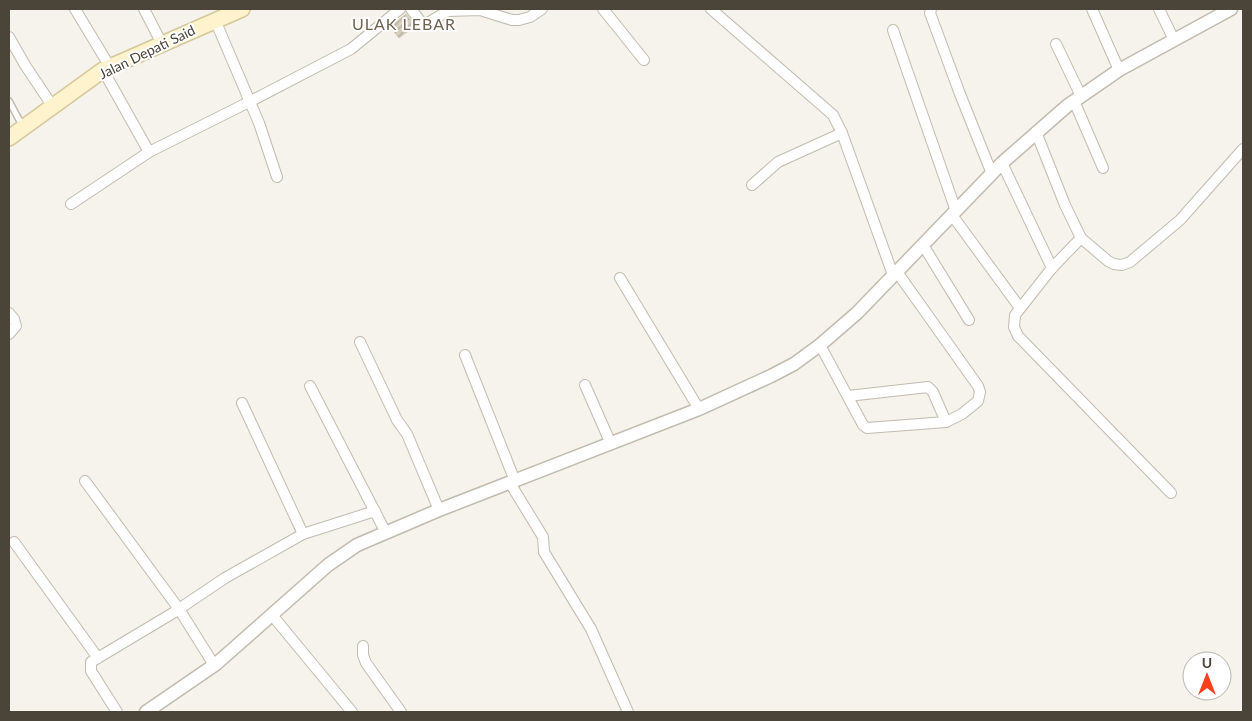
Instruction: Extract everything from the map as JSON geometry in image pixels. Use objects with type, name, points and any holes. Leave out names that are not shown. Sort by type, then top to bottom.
[{"type":"main road","name":"Jalan Depati Said","points":[[9,138],[106,69],[242,9]]},
{"type":"street","points":[[75,9],[149,152]]},
{"type":"street","points":[[144,9],[162,44]]},
{"type":"street","points":[[70,204],[149,152],[351,49],[400,9]]},
{"type":"street","points":[[411,9],[421,22],[426,24],[448,11],[480,10],[512,20],[519,20],[530,17],[542,9]]},
{"type":"street","points":[[603,9],[644,60]]},
{"type":"street","points":[[711,9],[833,116],[842,133],[895,273],[978,386],[980,392],[978,402],[962,414],[946,422],[866,428],[820,345]]},
{"type":"street","points":[[931,9],[930,13],[992,174]]},
{"type":"street","points":[[1092,9],[1119,70]]},
{"type":"street","points":[[1158,9],[1174,40]]},
{"type":"street","points":[[146,712],[214,665],[357,544],[439,510],[699,409],[783,371],[820,345],[857,313],[1002,163],[1036,132],[1119,70],[1229,9]]},
{"type":"street","points":[[215,20],[259,123],[277,177]]},
{"type":"street","points":[[893,30],[954,213],[1020,308]]},
{"type":"street","points":[[9,37],[53,107]]},
{"type":"street","points":[[1056,44],[1103,168]]},
{"type":"street","points":[[1036,132],[1065,205],[1081,238],[1114,264],[1126,264],[1180,220],[1243,149]]},
{"type":"street","points":[[752,185],[778,162],[842,133]]},
{"type":"street","points":[[1002,163],[1052,268]]},
{"type":"street","points":[[1081,238],[1052,268],[1015,314],[1014,323],[1018,336],[1171,493]]},
{"type":"street","points":[[923,245],[969,320]]},
{"type":"street","points":[[620,278],[699,409]]},
{"type":"street","points":[[9,313],[14,318],[16,326],[9,334]]},
{"type":"street","points":[[360,342],[397,420],[407,434],[439,510]]},
{"type":"street","points":[[465,355],[512,482],[543,537],[544,552],[591,629],[628,712]]},
{"type":"street","points":[[585,385],[611,444]]},
{"type":"street","points":[[310,386],[386,532]]},
{"type":"street","points":[[848,396],[928,387],[933,392],[946,422]]},
{"type":"street","points":[[242,403],[304,534]]},
{"type":"street","points":[[85,482],[179,609],[214,665]]},
{"type":"street","points":[[117,712],[90,668],[91,662],[179,609],[225,578],[304,534],[375,511]]},
{"type":"street","points":[[14,542],[98,658]]},
{"type":"street","points":[[272,615],[351,712]]},
{"type":"street","points":[[363,646],[363,655],[366,663],[400,712]]},
{"type":"lane","points":[[9,101],[24,128]]},
{"type":"building","points":[[406,14],[415,26],[399,38],[390,27]]},
{"type":"district","name":"ULAK LEBAR","points":[[404,24]]}]
